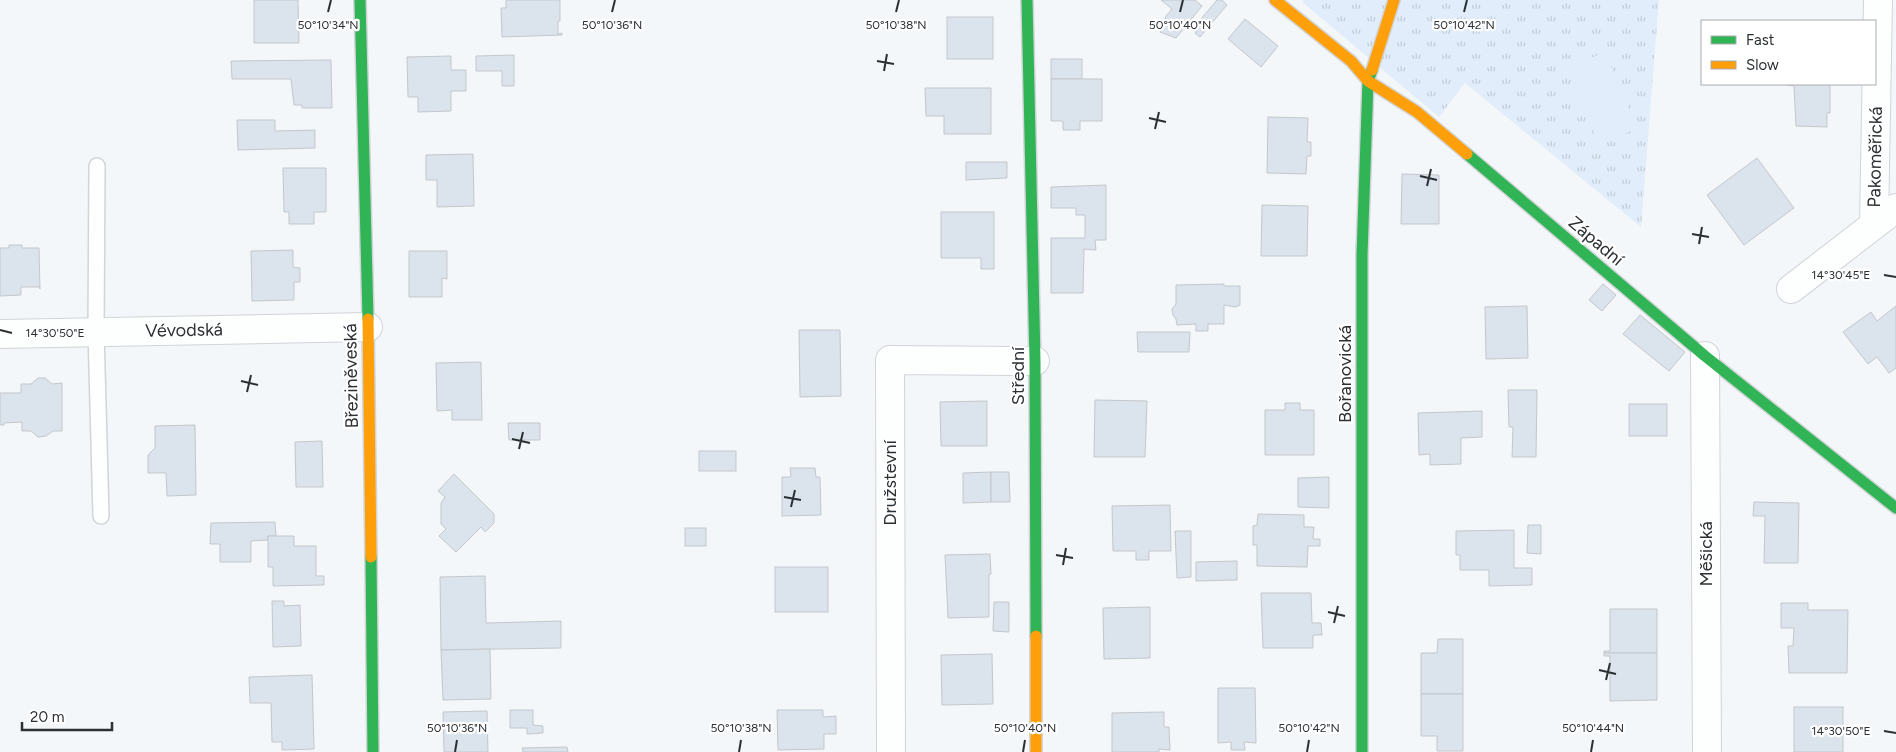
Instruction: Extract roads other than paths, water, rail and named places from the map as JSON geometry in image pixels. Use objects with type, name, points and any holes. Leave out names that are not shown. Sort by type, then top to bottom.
[{"type":"street","name":"Březiněveská","points":[[360,0],[368,326],[373,752]]},
{"type":"street","name":"Střední","points":[[1028,0],[1035,362],[1036,752]]},
{"type":"street","name":"Západní","points":[[1275,0],[1351,62],[1368,81],[1417,112],[1705,356],[1896,508]]},
{"type":"street","name":"Bořanovická","points":[[1362,752],[1362,255],[1368,81],[1394,0]]},
{"type":"street","name":"Pakoměřická","points":[[1874,224],[1878,0]]},
{"type":"street","points":[[1791,289],[1896,208]]},
{"type":"street","name":"Vévodská","points":[[0,334],[368,326]]},
{"type":"street","name":"Měšická","points":[[1705,356],[1707,752]]},
{"type":"street","name":"Družstevní","points":[[891,752],[890,360],[1035,362]]},
{"type":"lane","points":[[97,166],[96,332],[101,516]]}]
